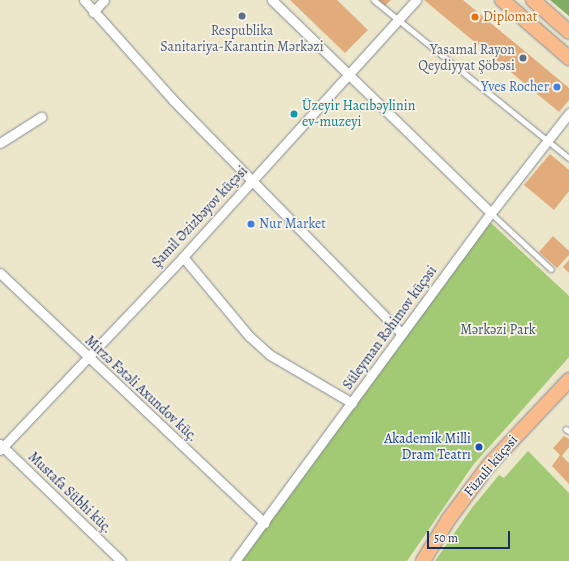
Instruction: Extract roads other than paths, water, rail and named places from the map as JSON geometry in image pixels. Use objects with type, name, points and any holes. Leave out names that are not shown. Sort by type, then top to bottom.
[{"type":"main road","points":[[502,0],[569,58]]},
{"type":"main road","points":[[533,0],[569,32]]},
{"type":"main road","name":"Füzuli küçəsi","points":[[423,561],[448,520],[490,465],[569,380]]},
{"type":"street","points":[[84,0],[172,100],[402,334]]},
{"type":"street","points":[[93,12],[104,0]]},
{"type":"street","points":[[272,0],[491,213]]},
{"type":"street","name":"Şamil Əzizbəyov küçəsi","points":[[1,447],[183,257],[252,182],[347,74],[416,0]]},
{"type":"street","name":"Süleyman Rəhimov küçəsi","points":[[235,561],[491,213],[569,113]]},
{"type":"street","points":[[0,143],[41,117]]},
{"type":"street","points":[[183,257],[249,336],[270,355],[352,403]]},
{"type":"street","name":"Mirzə Fətəli Axundov küç.","points":[[0,273],[86,357],[264,523]]},
{"type":"street","name":"Mustafa Sübhi küç.","points":[[1,447],[121,561]]},
{"type":"lane","points":[[374,0],[569,158]]},
{"type":"lane","points":[[491,213],[550,269]]},
{"type":"place","name":"Respublika Sanitariya-Karantin Mərkəzi","points":[[242,16]]},
{"type":"place","name":"Diplomat","points":[[475,17]]},
{"type":"place","name":"Yasamal Rayon Qeydiyyat Şöbəsi","points":[[523,58]]},
{"type":"place","name":"Yves Rocher","points":[[557,87]]},
{"type":"place","name":"Üzeyir Hacıbəylinin ev-muzeyi","points":[[294,114]]},
{"type":"place","name":"Nur Market","points":[[251,224]]},
{"type":"place","name":"Akademik Milli Dram Teatrı","points":[[479,447]]},
{"type":"park label","name":"Mərkəzi Park","points":[[498,330]]}]
